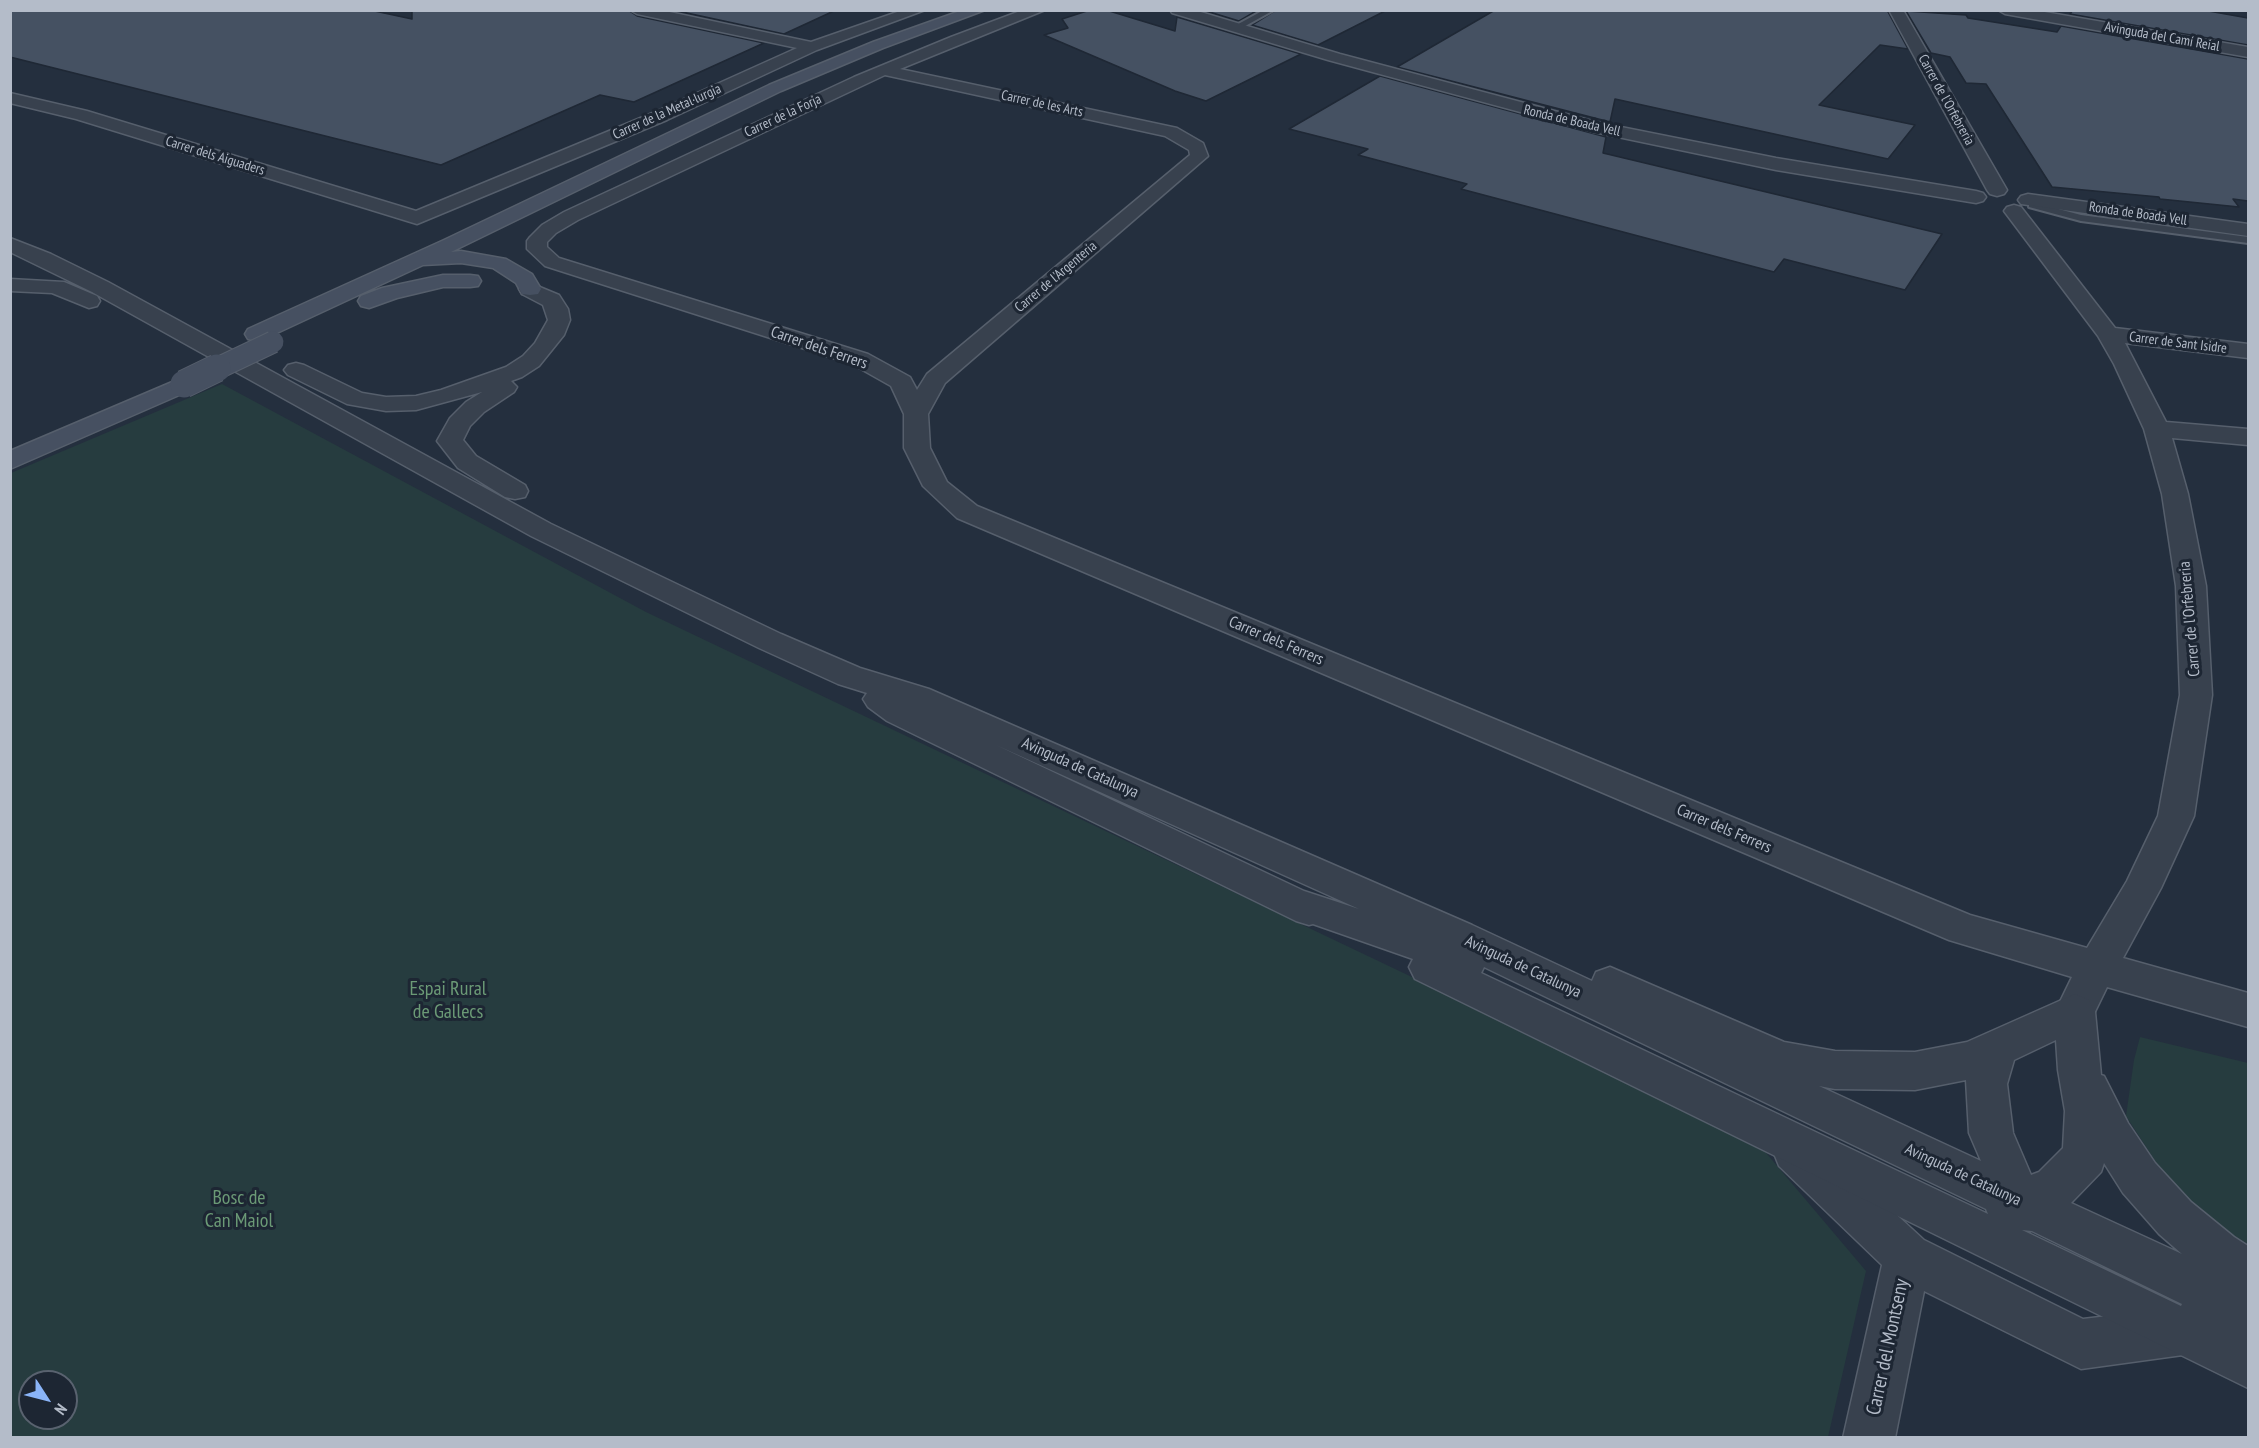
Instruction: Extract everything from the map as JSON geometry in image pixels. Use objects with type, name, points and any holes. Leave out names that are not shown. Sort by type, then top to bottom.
[{"type":"main road","points":[[13,446],[179,377],[264,338],[385,275],[428,261],[775,88],[878,45],[978,10]]},
{"type":"main road","points":[[446,252],[461,257],[502,249],[530,231],[927,28]]},
{"type":"main road","points":[[322,319],[446,252],[530,231]]},
{"type":"main road","points":[[502,249],[531,289]]},
{"type":"main road","points":[[446,252],[443,272],[470,281]]},
{"type":"main road","points":[[264,338],[390,293],[443,281],[470,281],[531,289]]},
{"type":"street","points":[[637,10],[812,47]]},
{"type":"street","name":"Carrer de la Metal·lurgia","points":[[417,218],[661,116],[812,47],[918,10]]},
{"type":"street","name":"Carrer de la Forja","points":[[530,231],[549,229],[571,216],[883,70],[1038,10]]},
{"type":"street","name":"Ronda de Boada Vell","points":[[1177,10],[1494,102],[1594,127],[1776,165],[1976,197],[1989,206],[2018,202],[2248,230]]},
{"type":"street","name":"Carrer de l'Orfebreria","points":[[1896,10],[2018,202],[2126,364],[2157,429],[2175,494],[2191,586],[2196,695],[2176,816],[2142,888],[2097,967],[2075,1012]]},
{"type":"street","name":"Avinguda del Camí Reial","points":[[2005,10],[2248,52]]},
{"type":"street","name":"Carrer de les Arts","points":[[883,70],[1171,132],[1197,147]]},
{"type":"street","name":"Carrer dels Aiguaders","points":[[10,98],[81,115],[417,218]]},
{"type":"street","name":"Carrer de l'Argenteria","points":[[916,414],[935,379],[1199,156],[1197,147]]},
{"type":"street","points":[[1976,197],[1980,192],[2018,202]]},
{"type":"street","points":[[10,229],[39,238],[87,261],[332,389],[356,399],[387,404],[416,403],[450,395],[514,372],[531,361],[553,334],[559,320],[557,309],[551,300],[531,289]]},
{"type":"street","name":"Carrer dels Ferrers","points":[[530,231],[537,249],[552,262],[860,359],[901,382],[916,414],[917,448],[936,486],[967,512],[1962,928],[2248,1010]]},
{"type":"street","points":[[10,244],[44,258],[100,287],[541,530],[770,641],[849,676]]},
{"type":"street","points":[[10,285],[56,287],[80,296],[174,350],[447,498],[541,530]]},
{"type":"street","name":"Carrer de Sant Isidre","points":[[2108,334],[2248,351]]},
{"type":"street","points":[[514,372],[507,385],[475,407],[459,423],[450,441],[467,462],[500,483],[743,609],[770,641]]},
{"type":"street","points":[[2157,429],[2248,437]]},
{"type":"street","name":"Avinguda de Catalunya","points":[[849,676],[918,697],[1458,936],[2248,1310]]},
{"type":"street","name":"Avinguda de Catalunya","points":[[849,676],[899,713],[2248,1363]]},
{"type":"street","points":[[1062,760],[1216,807],[1780,1060],[1835,1070],[1916,1071],[1972,1060],[2075,1012],[2079,1070],[2087,1111],[2085,1157],[2055,1188],[2020,1202],[1972,1204],[1443,953],[1290,901]]},
{"type":"street","points":[[1997,1049],[1986,1084],[1991,1133],[2020,1202],[2061,1243],[2248,1335]]},
{"type":"street","points":[[2079,1070],[2113,1138],[2139,1179],[2175,1218],[2217,1254],[2248,1272]]},
{"type":"street","name":"Avinguda de Catalunya","points":[[1779,1136],[1907,1257],[2081,1344],[2183,1331]]},
{"type":"street","name":"Carrer del Montseny","points":[[1869,1437],[1907,1257]]},
{"type":"lane","points":[[1235,28],[1271,10]]},
{"type":"lane","points":[[2018,202],[2081,218],[2248,240]]},
{"type":"green space","name":"Espai Rural de Gallecs","points":[[222,384],[646,612],[1756,1141],[1866,1271],[1828,1437],[11,1437],[11,473]]},
{"type":"green space","points":[[2140,1037],[2248,1063],[2248,1244],[2185,1207],[2126,1116],[2134,1060]]},
{"type":"building","points":[[10,10],[370,10],[412,19],[412,10],[628,10],[637,16],[764,43],[634,102],[600,95],[441,165],[10,57]]},
{"type":"building","points":[[673,10],[836,10],[784,34]]},
{"type":"building","points":[[1090,10],[1106,10],[1175,31],[1177,17],[1301,54],[1206,101],[1175,91],[1044,35],[1068,28],[1062,19]]},
{"type":"building","points":[[1203,10],[1258,10],[1239,21]]},
{"type":"building","points":[[1276,10],[1387,10],[1318,45],[1252,25]]},
{"type":"building","points":[[1495,10],[1887,10],[1908,49],[1880,45],[1819,105],[1915,125],[1888,159],[1615,99],[1610,122],[1397,67]]},
{"type":"building","points":[[2073,10],[2203,10],[2248,18],[2248,45],[2070,14]]},
{"type":"building","points":[[1906,11],[1966,15],[1968,18],[2057,32],[2061,26],[2248,59],[2248,201],[2233,199],[2239,207],[2052,187],[1986,84],[1966,83],[1950,57],[1931,53]]},
{"type":"building","points":[[1380,76],[1606,137],[1603,153],[1942,234],[1905,290],[1784,259],[1774,272],[1461,189],[1467,184],[1358,155],[1368,149],[1289,129]]},
{"type":"park label","name":"Bosc de Can Maiol","points":[[239,1210]]}]
